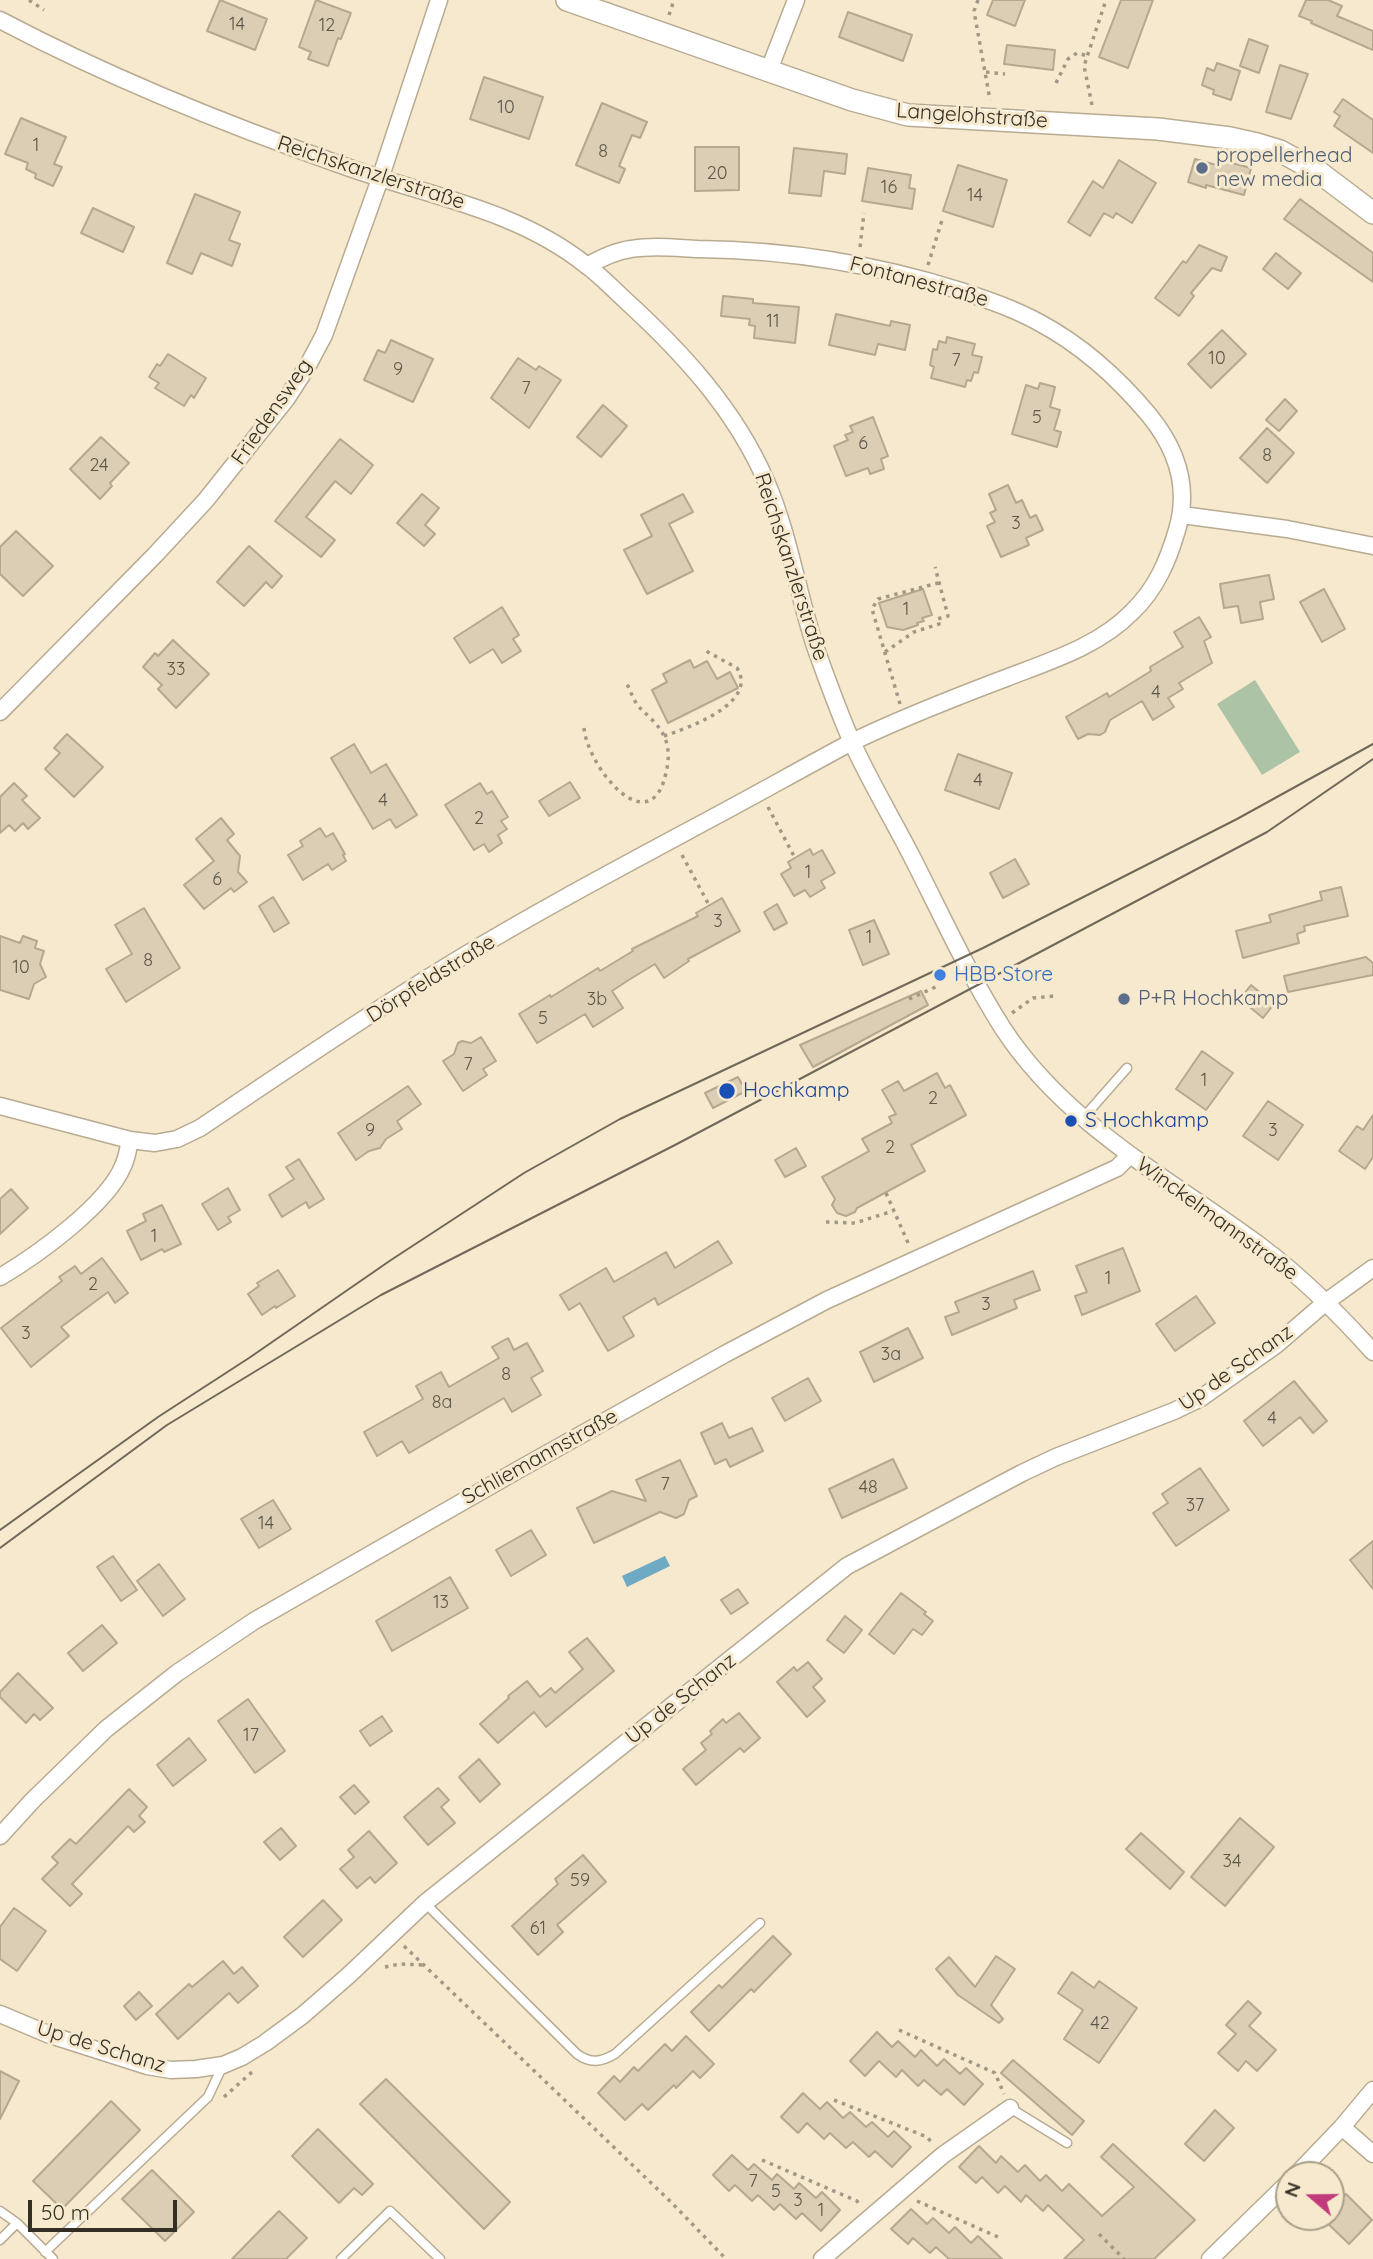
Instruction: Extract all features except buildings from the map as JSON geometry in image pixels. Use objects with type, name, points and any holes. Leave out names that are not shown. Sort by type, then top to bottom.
[{"type":"street","name":"Friedensweg","points":[[0,712],[206,500],[287,398],[307,367],[324,335],[380,179],[439,0]]},
{"type":"street","name":"Langelohstraße","points":[[568,0],[852,100],[908,115],[1158,129],[1257,144],[1280,151],[1320,173],[1373,213]]},
{"type":"street","points":[[769,70],[796,0]]},
{"type":"street","name":"Reichskanzlerstraße","points":[[3,27],[277,142],[380,179],[513,221],[540,234],[587,266],[658,329],[715,394],[753,454],[767,483],[782,526],[816,646],[852,742],[1002,1027]]},
{"type":"street","name":"Fontanestraße","points":[[587,266],[605,256],[632,248],[774,251],[904,275],[996,302],[1036,321],[1090,355],[1141,405],[1161,430],[1172,450],[1181,484],[1182,515],[1161,574],[1146,598],[1129,617],[1108,633],[1058,657],[852,742]]},
{"type":"street","points":[[1182,515],[1287,529],[1373,546]]},
{"type":"street","name":"Dörpfeldstraße","points":[[0,1106],[130,1140],[155,1143],[177,1139],[200,1128],[445,968],[582,888],[852,742]]},
{"type":"street","name":"Winckelmannstraße","points":[[1002,1027],[1037,1071],[1083,1118],[1130,1155],[1264,1249],[1339,1314],[1373,1352]]},
{"type":"street","points":[[0,1277],[22,1265],[92,1207],[124,1166],[130,1140]]},
{"type":"street","name":"Schliemannstraße","points":[[0,1836],[106,1729],[177,1673],[254,1621],[387,1543],[736,1348],[827,1300],[1118,1168],[1130,1155]]},
{"type":"street","name":"Up de Schanz","points":[[0,2014],[50,2035],[147,2066],[171,2070],[197,2070],[223,2065],[265,2043],[303,2015],[349,1975],[425,1903],[847,1566],[1022,1473],[1201,1398],[1276,1345],[1373,1268]]},
{"type":"street","points":[[1309,2161],[1373,2090]]},
{"type":"street","points":[[822,2259],[943,2155],[1010,2109]]},
{"type":"street","points":[[1342,2127],[1373,2154]]},
{"type":"street","points":[[1210,2259],[1275,2196]]},
{"type":"lane","points":[[1083,1118],[1127,1068]]},
{"type":"lane","points":[[425,1903],[577,2054],[590,2062],[598,2062],[615,2054],[760,1923]]},
{"type":"lane","points":[[46,2252],[208,2097],[223,2065]]},
{"type":"lane","points":[[1010,2109],[1067,2143]]},
{"type":"lane","points":[[0,2211],[18,2223],[53,2259]]},
{"type":"lane","points":[[341,2259],[390,2211],[440,2259]]},
{"type":"lane","points":[[0,2240],[18,2223]]},
{"type":"path","points":[[29,0],[44,10]]},
{"type":"path","points":[[667,20],[674,0]]},
{"type":"path","points":[[978,0],[974,12],[991,106]]},
{"type":"path","points":[[1093,110],[1084,66],[1107,0]]},
{"type":"path","points":[[1056,83],[1068,59],[1077,53],[1088,56]]},
{"type":"path","points":[[985,72],[1004,74]]},
{"type":"path","points":[[859,253],[864,213]]},
{"type":"path","points":[[928,267],[943,217]]},
{"type":"path","points":[[885,652],[914,632],[939,624],[937,619],[948,616],[935,567]]},
{"type":"path","points":[[901,706],[872,609],[878,599],[939,583]]},
{"type":"path","points":[[664,736],[684,730],[713,715],[740,691],[742,681],[737,668],[706,651]]},
{"type":"path","points":[[584,728],[594,757],[610,785],[630,800],[639,802],[656,796],[662,786],[668,760],[664,736],[639,707],[627,684]]},
{"type":"path","points":[[768,806],[795,858]]},
{"type":"path","points":[[681,853],[709,905]]},
{"type":"path","points":[[909,999],[940,985]]},
{"type":"path","points":[[1018,1009],[1032,998],[1054,996]]},
{"type":"path","points":[[886,1193],[911,1249]]},
{"type":"path","points":[[826,1222],[855,1223],[893,1211]]},
{"type":"path","points":[[400,1941],[671,2202],[726,2259]]},
{"type":"path","points":[[377,1970],[400,1964],[424,1966]]},
{"type":"path","points":[[899,2030],[995,2073],[1010,2109]]},
{"type":"path","points":[[834,2100],[927,2137],[943,2155]]},
{"type":"path","points":[[762,2160],[857,2201],[871,2217]]},
{"type":"path","points":[[900,2193],[998,2237]]},
{"type":"path","points":[[1099,2234],[1124,2259]]},
{"type":"green space","points":[[1255,680],[1300,752],[1262,775],[1217,704]]},
{"type":"water","points":[[665,1556],[670,1566],[627,1587],[622,1576]]},
{"type":"tram line","points":[[0,1530],[158,1417],[524,1173],[620,1119],[983,948],[1237,819],[1373,744]]},
{"type":"tram line","points":[[0,1548],[167,1425],[381,1295],[675,1145],[1267,832],[1373,759]]},
{"type":"place","name":"propellerhead new media","points":[[1202,168]]},
{"type":"place","name":"HBB Store","points":[[940,975]]},
{"type":"place","name":"P+R Hochkamp","points":[[1124,999]]},
{"type":"place","name":"Hochkamp","points":[[727,1091]]},
{"type":"place","name":"S Hochkamp","points":[[1071,1121]]}]
